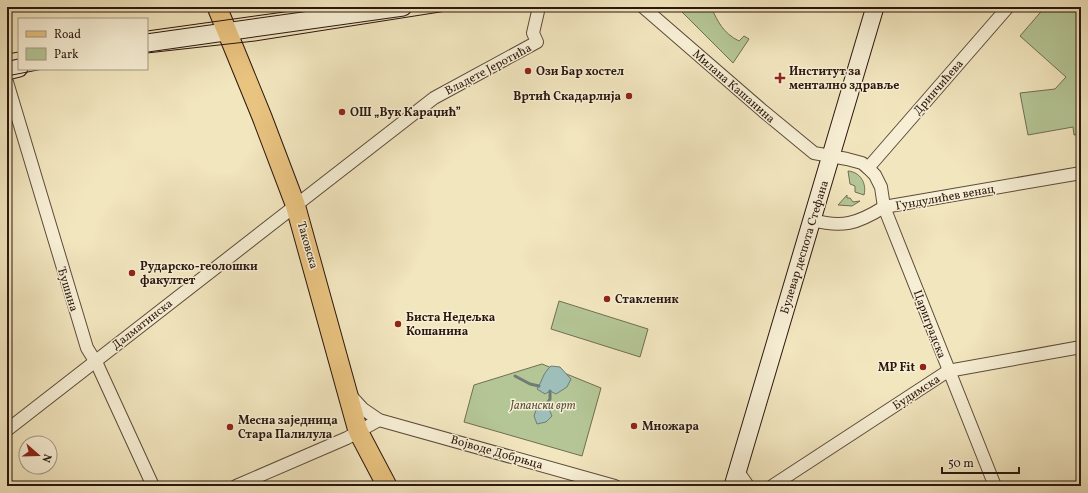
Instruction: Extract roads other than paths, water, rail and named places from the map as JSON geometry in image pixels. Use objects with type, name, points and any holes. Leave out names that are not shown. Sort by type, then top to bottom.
[{"type":"main road","name":"Таковска","points":[[217,7],[228,30],[295,204],[358,432],[381,482]]},
{"type":"main road","points":[[148,43],[332,11],[402,7]]},
{"type":"main road","name":"Булевар деспота Стефана","points":[[735,478],[875,7]]},
{"type":"main road","points":[[7,62],[18,60]]},
{"type":"main road","points":[[7,71],[18,68]]},
{"type":"street","name":"Владете Јеротића","points":[[295,204],[434,98],[537,42],[533,32],[539,7]]},
{"type":"street","name":"Милана Кашанина","points":[[642,7],[763,112],[814,153],[862,163],[868,168]]},
{"type":"street","name":"Дринчићева","points":[[868,168],[1008,7]]},
{"type":"street","name":"Ђушина","points":[[7,82],[87,348],[153,486]]},
{"type":"street","name":"Цариградска","points":[[868,168],[875,175],[881,188],[884,207],[995,486]]},
{"type":"street","name":"Гундулићев венац","points":[[812,220],[828,224],[844,225],[864,218],[884,207],[1081,173]]},
{"type":"street","name":"Далматинска","points":[[7,430],[295,204]]},
{"type":"street","name":"Будимска","points":[[772,486],[948,371],[1081,347]]},
{"type":"street","name":"Војводе Добрњца","points":[[347,390],[358,405],[379,420],[615,486]]},
{"type":"street","points":[[236,486],[358,432],[379,420]]},
{"type":"street","points":[[735,478],[748,486]]},
{"type":"water","points":[[551,366],[560,367],[571,379],[567,387],[556,394],[550,391],[545,394],[537,389],[544,374]]},
{"type":"water","points":[[542,406],[549,409],[552,416],[546,422],[537,424],[534,416],[536,410]]},
{"type":"waterway","points":[[515,376],[530,384],[539,386]]},
{"type":"waterway","points":[[545,407],[550,399],[550,391]]},
{"type":"tram line","points":[[148,31],[320,7]]},
{"type":"tram line","points":[[148,53],[255,41],[472,7]]},
{"type":"tram line","points":[[7,54],[18,52]]},
{"type":"tram line","points":[[7,76],[38,70]]},
{"type":"place","name":"Ози Бар хостел","points":[[528,71]]},
{"type":"place","name":"Институт за ментално здравље","points":[[780,78]]},
{"type":"place","name":"Вртић Скадарлија","points":[[629,96]]},
{"type":"place","name":"ОШ „Вук Караџић”","points":[[342,112]]},
{"type":"place","name":"Рударско-геолошки факултет","points":[[132,273]]},
{"type":"place","name":"Стакленик","points":[[607,299]]},
{"type":"place","name":"Биста Недељка Кошанина","points":[[398,324]]},
{"type":"place","name":"MP Fit","points":[[923,367]]},
{"type":"place","name":"Множара","points":[[634,426]]},
{"type":"place","name":"Месна заједница Стара Палилула","points":[[230,427]]},
{"type":"park label","name":"Јапански врт","points":[[543,405]]}]
